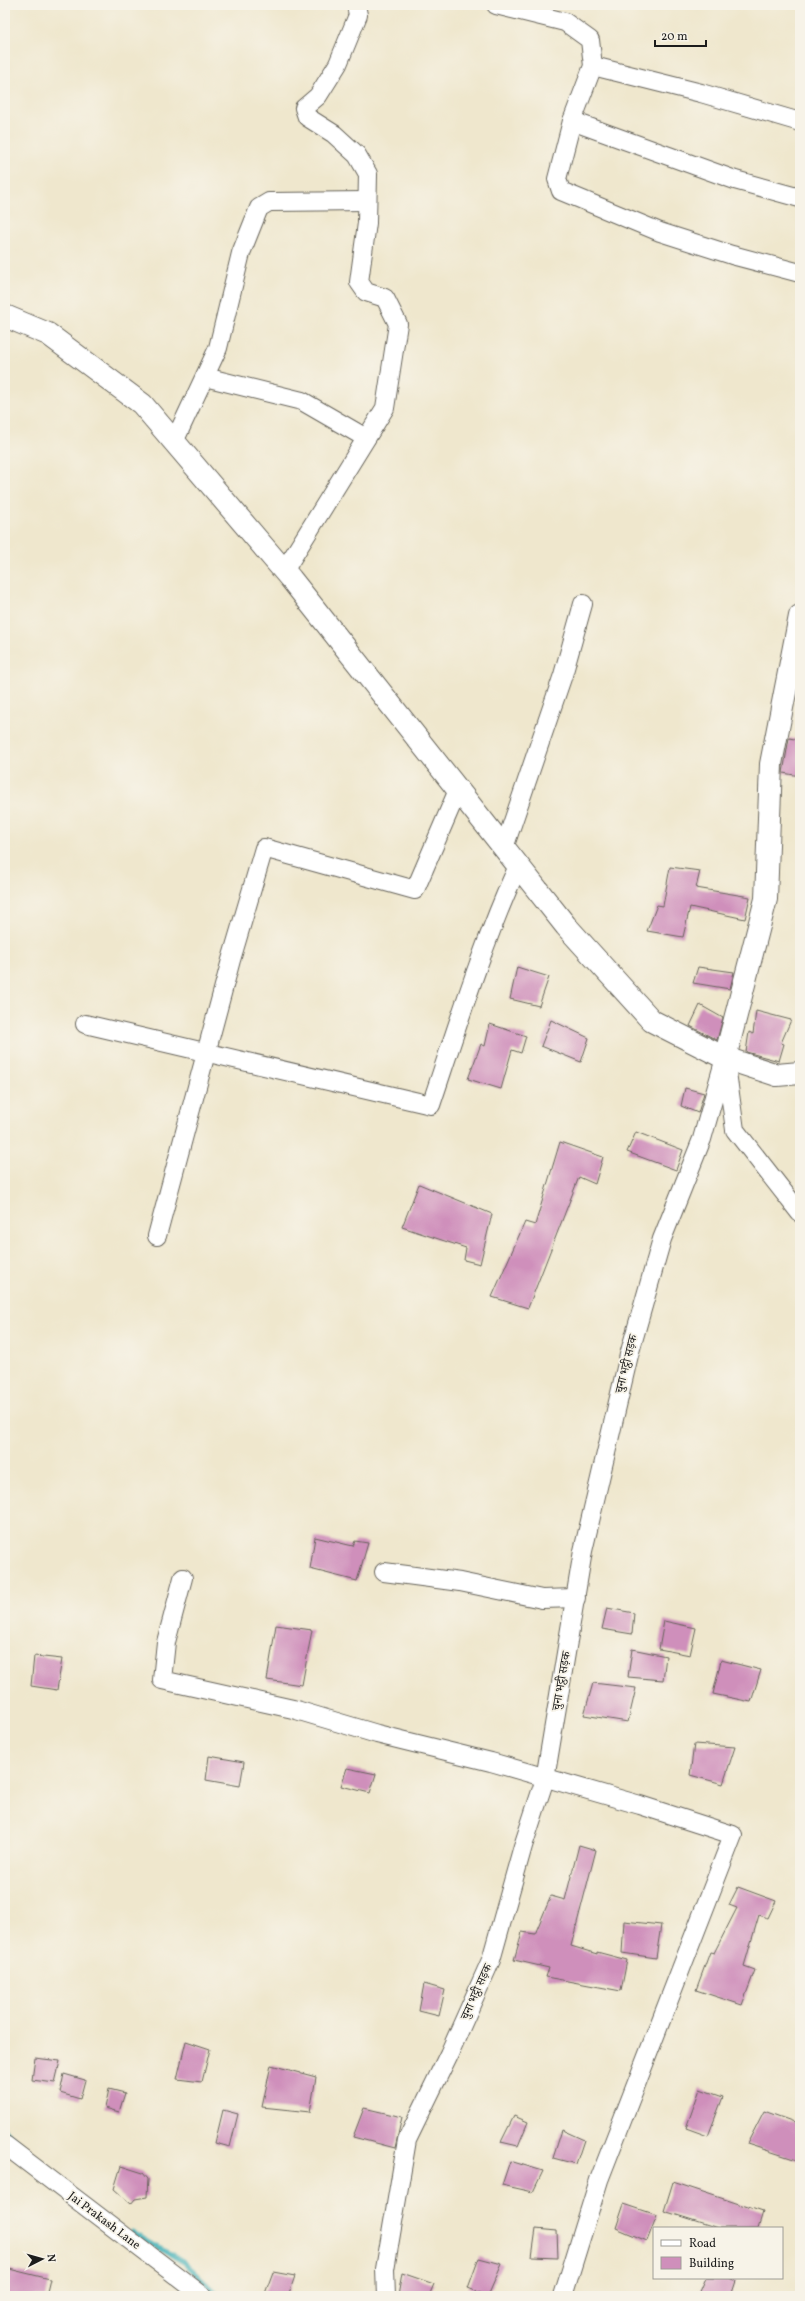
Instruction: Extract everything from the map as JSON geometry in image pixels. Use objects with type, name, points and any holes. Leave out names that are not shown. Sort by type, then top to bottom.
[{"type":"street","points":[[284,570],[385,408],[398,324],[385,298],[366,292],[359,282],[367,223],[368,174],[357,155],[334,134],[306,117],[304,108],[318,96],[338,64],[358,14],[356,5]]},
{"type":"street","points":[[496,5],[565,22],[590,40],[593,66],[572,121],[557,179],[561,191],[660,232],[732,255],[800,273]]},
{"type":"street","points":[[593,66],[700,93],[800,122]]},
{"type":"street","points":[[572,121],[735,180],[800,198]]},
{"type":"street","points":[[174,442],[218,348],[241,253],[259,208],[269,202],[367,201]]},
{"type":"street","points":[[5,316],[48,334],[142,404],[284,570],[566,926],[652,1021],[725,1058],[778,1075],[800,1072]]},
{"type":"street","points":[[205,377],[302,401],[366,438]]},
{"type":"street","points":[[504,848],[563,675],[583,604]]},
{"type":"street","points":[[800,616],[771,764],[766,899],[725,1058],[735,1130],[800,1213]]},
{"type":"street","points":[[157,1236],[264,848],[415,890],[458,790]]},
{"type":"street","points":[[85,1024],[431,1104],[469,990],[500,905],[518,866]]},
{"type":"street","name":"चुना भट्ठी सड़क","points":[[386,2296],[384,2269],[407,2140],[449,2054],[491,1960],[523,1846],[545,1779],[583,1551],[629,1355],[662,1239],[702,1139],[725,1058]]},
{"type":"street","points":[[384,1572],[460,1582],[542,1599],[576,1598]]},
{"type":"street","points":[[183,1578],[166,1642],[162,1680],[293,1709],[640,1805],[733,1835],[599,2180],[563,2296]]},
{"type":"street","name":"Jai Prakash Lane","points":[[5,2145],[199,2295]]},
{"type":"building","points":[[789,738],[800,740],[800,776],[783,773]]},
{"type":"building","points":[[670,867],[700,871],[696,888],[750,897],[745,919],[690,907],[683,937],[647,931],[657,905],[663,906]]},
{"type":"building","points":[[517,967],[549,977],[539,1006],[510,999]]},
{"type":"building","points":[[698,967],[734,972],[730,989],[693,983]]},
{"type":"building","points":[[700,1005],[723,1018],[717,1040],[690,1026]]},
{"type":"building","points":[[756,1011],[791,1020],[781,1043],[784,1044],[779,1061],[746,1052],[749,1032],[753,1034]]},
{"type":"building","points":[[551,1020],[589,1038],[581,1062],[541,1046]]},
{"type":"building","points":[[490,1024],[526,1036],[521,1053],[512,1050],[501,1089],[468,1079],[481,1044],[485,1046]]},
{"type":"building","points":[[685,1088],[704,1093],[698,1113],[681,1106]]},
{"type":"building","points":[[636,1132],[683,1150],[676,1170],[627,1152]]},
{"type":"building","points":[[560,1142],[603,1157],[595,1184],[579,1177],[528,1308],[492,1297],[525,1222],[535,1225]]},
{"type":"building","points":[[419,1184],[492,1214],[480,1264],[464,1260],[466,1248],[402,1227]]},
{"type":"building","points":[[315,1537],[353,1546],[355,1541],[368,1543],[357,1581],[310,1569]]},
{"type":"building","points":[[607,1608],[634,1613],[632,1634],[602,1629]]},
{"type":"building","points":[[664,1621],[696,1628],[690,1655],[659,1649]]},
{"type":"building","points":[[276,1625],[312,1630],[302,1685],[267,1680]]},
{"type":"building","points":[[632,1649],[666,1656],[663,1680],[628,1677]]},
{"type":"building","points":[[34,1656],[62,1659],[57,1690],[31,1686]]},
{"type":"building","points":[[721,1660],[761,1670],[751,1702],[713,1694]]},
{"type":"building","points":[[593,1683],[636,1688],[628,1722],[584,1715]]},
{"type":"building","points":[[694,1744],[735,1747],[723,1784],[690,1775]]},
{"type":"building","points":[[209,1756],[244,1762],[240,1786],[206,1780]]},
{"type":"building","points":[[347,1768],[376,1774],[370,1793],[341,1786]]},
{"type":"building","points":[[579,1845],[596,1850],[571,1946],[597,1954],[597,1952],[627,1960],[621,1991],[546,1977],[549,1968],[514,1960],[522,1932],[535,1934],[551,1896],[565,1900]]},
{"type":"building","points":[[738,1887],[776,1901],[768,1918],[759,1915],[744,1966],[755,1970],[742,2005],[696,1990],[710,1952],[714,1953],[737,1908],[729,1905]]},
{"type":"building","points":[[624,1921],[661,1925],[656,1958],[622,1953]]},
{"type":"building","points":[[424,1984],[445,1990],[439,2016],[419,2011]]},
{"type":"building","points":[[186,2041],[210,2049],[202,2082],[177,2079]]},
{"type":"building","points":[[35,2058],[60,2061],[55,2083],[32,2080]]},
{"type":"building","points":[[271,2065],[316,2077],[310,2112],[262,2107]]},
{"type":"building","points":[[64,2074],[85,2080],[80,2099],[60,2093]]},
{"type":"building","points":[[109,2089],[125,2093],[119,2112],[105,2108]]},
{"type":"building","points":[[700,2089],[723,2097],[708,2136],[686,2128]]},
{"type":"building","points":[[364,2108],[402,2117],[395,2148],[353,2137]]},
{"type":"building","points":[[223,2110],[238,2114],[230,2147],[215,2143]]},
{"type":"building","points":[[764,2111],[800,2124],[800,2161],[747,2144]]},
{"type":"building","points":[[514,2116],[528,2122],[518,2146],[501,2142]]},
{"type":"building","points":[[562,2130],[584,2140],[576,2164],[553,2158]]},
{"type":"building","points":[[510,2161],[543,2171],[533,2192],[502,2185]]},
{"type":"building","points":[[121,2166],[143,2173],[148,2179],[147,2197],[135,2199],[131,2204],[114,2189]]},
{"type":"building","points":[[673,2182],[763,2212],[758,2227],[715,2227],[664,2211]]},
{"type":"building","points":[[624,2204],[657,2215],[647,2241],[616,2228]]},
{"type":"building","points":[[536,2229],[557,2231],[558,2258],[532,2257]]},
{"type":"building","points":[[479,2258],[502,2264],[488,2296],[468,2288]]},
{"type":"building","points":[[5,2268],[50,2279],[46,2296],[5,2296]]},
{"type":"building","points":[[273,2272],[295,2276],[288,2296],[264,2296]]},
{"type":"building","points":[[402,2273],[434,2284],[429,2296],[398,2296]]},
{"type":"building","points":[[706,2279],[731,2279],[736,2281],[731,2296],[698,2296]]},
{"type":"waterway","points":[[5,2131],[28,2152]]},
{"type":"waterway","points":[[132,2232],[184,2262],[220,2296]]}]
